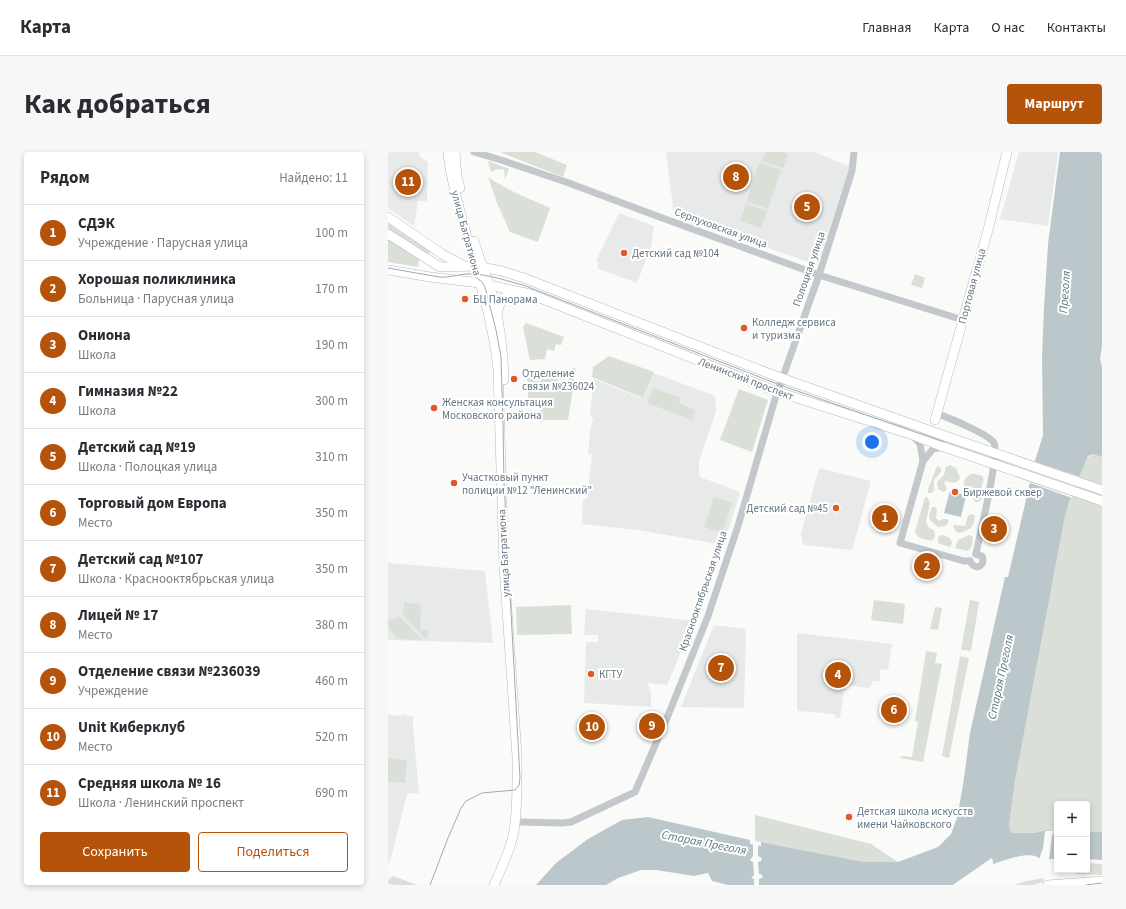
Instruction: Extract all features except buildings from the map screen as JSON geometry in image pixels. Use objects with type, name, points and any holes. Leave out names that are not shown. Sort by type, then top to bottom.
[{"type":"main road","name":"улица Багратиона","points":[[448,152],[451,177],[484,284],[495,343],[498,369],[504,566],[517,756],[517,836],[508,864],[499,885]]},
{"type":"main road","name":"улица Багратиона","points":[[455,152],[457,177],[475,244],[479,267]]},
{"type":"main road","name":"Портовая улица","points":[[936,417],[988,230],[1007,152]]},
{"type":"main road","name":"Ленинский проспект","points":[[388,217],[442,254],[464,266]]},
{"type":"main road","name":"Ленинский проспект","points":[[388,234],[436,266],[443,268],[464,266],[479,267],[507,273],[542,284],[782,378],[1102,490]]},
{"type":"main road","name":"Ленинский проспект","points":[[388,270],[484,284],[530,294],[778,392],[913,435],[1102,501]]},
{"type":"main road","name":"улица Багратиона","points":[[484,284],[497,315],[504,367],[511,603],[521,760],[517,822],[508,852],[494,885]]},
{"type":"main road","points":[[497,315],[503,298],[519,291]]},
{"type":"main road","points":[[922,428],[933,423],[936,417]]},
{"type":"main road","points":[[936,417],[948,437]]},
{"type":"main road","points":[[1048,885],[1102,881]]},
{"type":"street","name":"Серпуховская улица","points":[[474,152],[566,182],[819,274],[963,320]]},
{"type":"street","name":"Полоцкая улица","points":[[778,392],[819,274],[852,171],[854,152]]},
{"type":"street","name":"Краснооктябрьская улица","points":[[517,822],[571,822],[635,792],[708,616],[738,526],[778,392]]},
{"type":"street","points":[[936,417],[959,422],[992,439],[996,445],[994,471],[976,554],[970,561]]},
{"type":"street","points":[[913,435],[920,444],[922,461],[900,543],[964,561],[970,561]]},
{"type":"street","points":[[922,461],[933,449],[944,447]]},
{"type":"street","points":[[970,561],[975,567],[979,567],[982,564],[982,556],[976,554]]},
{"type":"shaded area","points":[[388,152],[419,152],[420,157],[428,162],[427,201],[418,201],[414,226],[388,208]]},
{"type":"shaded area","points":[[500,152],[535,152],[567,165],[563,177]]},
{"type":"shaded area","points":[[666,152],[815,152],[850,167],[817,265],[674,215]]},
{"type":"shaded area","points":[[765,152],[783,152],[788,154],[783,168],[762,161]]},
{"type":"shaded area","points":[[1019,152],[1058,152],[1048,226],[1000,219]]},
{"type":"shaded area","points":[[488,161],[509,169],[505,180],[504,170],[498,169],[491,172]]},
{"type":"shaded area","points":[[759,163],[781,170],[768,209],[747,201]]},
{"type":"shaded area","points":[[488,177],[510,190],[550,208],[538,242],[510,232],[497,203]]},
{"type":"shaded area","points":[[746,204],[767,211],[761,228],[740,221]]},
{"type":"shaded area","name":"Детский сад №104","points":[[619,213],[654,226],[651,246],[637,283],[597,268],[599,262],[596,261]]},
{"type":"shaded area","points":[[388,222],[431,250],[427,256],[388,231]]},
{"type":"shaded area","points":[[388,237],[419,257],[418,267],[388,262]]},
{"type":"shaded area","points":[[915,274],[925,278],[922,288],[911,285]]},
{"type":"shaded area","points":[[526,323],[564,337],[561,345],[556,344],[554,351],[547,349],[545,359],[530,360],[523,327]]},
{"type":"shaded area","points":[[609,356],[654,372],[643,398],[592,377],[593,367]]},
{"type":"shaded area","points":[[573,368],[576,369],[568,420],[540,420],[539,398],[528,398],[527,370],[531,374],[537,376],[539,372],[548,375],[550,374],[559,378],[559,386],[565,389]]},
{"type":"shaded area","points":[[654,373],[715,396],[716,411],[699,461],[699,473],[700,477],[740,492],[724,545],[638,530],[582,524],[583,499],[587,499],[592,454],[588,454],[593,419],[590,415],[594,379],[643,399]]},
{"type":"shaded area","points":[[653,388],[681,398],[679,403],[695,410],[692,420],[647,403]]},
{"type":"shaded area","points":[[739,389],[768,400],[752,452],[720,440]]},
{"type":"shaded area","points":[[1093,454],[1102,457],[1102,832],[1090,832],[1090,801],[1054,801],[1054,831],[1046,830],[1035,833],[1010,833],[1009,826],[1015,781],[1065,516],[1069,502],[1087,458]]},
{"type":"shaded area","points":[[950,465],[956,468],[960,478],[954,483],[946,481],[944,483],[947,489],[944,492],[938,489],[937,482],[944,474],[945,467]]},
{"type":"shaded area","points":[[937,466],[941,468],[941,472],[934,480],[934,490],[932,493],[928,493],[928,489]]},
{"type":"shaded area","name":"Детский сад №45","points":[[819,468],[871,481],[852,550],[803,545],[801,534]]},
{"type":"shaded area","points":[[971,474],[977,474],[983,477],[984,480],[981,492],[982,499],[978,502],[975,502],[973,499],[976,491],[972,486],[968,488],[964,487],[965,479]]},
{"type":"shaded area","points":[[714,497],[732,503],[722,533],[704,527]]},
{"type":"shaded area","points":[[925,497],[927,497],[930,503],[926,522],[929,528],[934,530],[935,535],[934,539],[931,541],[919,537],[915,532]]},
{"type":"shaded area","points":[[932,507],[935,507],[937,510],[936,518],[939,521],[947,519],[949,521],[946,526],[938,527],[930,520],[929,515]]},
{"type":"shaded area","points":[[972,514],[975,516],[974,523],[971,528],[960,533],[956,532],[953,526],[965,526],[968,516]]},
{"type":"shaded area","points":[[941,535],[947,536],[950,539],[952,543],[950,547],[938,543],[938,537]]},
{"type":"shaded area","points":[[969,535],[972,536],[973,539],[970,549],[967,551],[955,548],[958,540]]},
{"type":"shaded area","points":[[388,563],[485,571],[493,643],[388,640]]},
{"type":"shaded area","points":[[874,600],[905,604],[903,624],[871,620]]},
{"type":"shaded area","points":[[970,600],[979,602],[971,651],[961,650]]},
{"type":"shaded area","points":[[404,602],[421,605],[420,630],[429,631],[426,639],[403,616]]},
{"type":"shaded area","points":[[571,605],[572,634],[517,635],[516,607]]},
{"type":"shaded area","points":[[935,607],[942,608],[938,630],[930,629]]},
{"type":"shaded area","points":[[586,609],[694,621],[667,685],[648,683],[651,695],[651,707],[584,703],[586,642],[598,642],[598,635],[584,635]]},
{"type":"shaded area","points":[[400,617],[422,640],[397,639],[388,626],[388,620]]},
{"type":"shaded area","points":[[714,625],[746,629],[744,708],[681,707]]},
{"type":"shaded area","points":[[797,633],[892,644],[888,670],[880,669],[880,681],[873,681],[870,688],[845,685],[840,718],[835,717],[835,714],[797,711]]},
{"type":"shaded area","points":[[926,651],[937,653],[935,663],[942,664],[923,762],[900,758],[901,756],[912,757],[918,722],[915,721]]},
{"type":"shaded area","points":[[960,656],[969,658],[949,758],[942,756]]},
{"type":"shaded area","points":[[402,714],[413,717],[419,794],[407,794],[391,859],[388,864],[388,715],[401,716]]},
{"type":"shaded area","points":[[388,758],[407,760],[405,783],[388,781]]},
{"type":"shaded area","points":[[755,815],[871,844],[898,862],[864,862],[755,841]]},
{"type":"shaded area","points":[[1090,863],[1102,864],[1102,875],[1075,874],[1090,873]]},
{"type":"shaded area","points":[[393,876],[417,885],[394,885],[388,883],[388,880]]},
{"type":"shaded area","points":[[1043,878],[1044,882],[1033,885],[1014,885],[1023,882]]},
{"type":"water","points":[[1060,152],[1102,152],[1102,347],[1100,359],[1102,367],[1102,457],[1093,454],[1088,456],[1069,502],[1065,516],[1015,781],[1009,826],[1011,833],[1035,833],[1046,830],[1054,831],[1054,859],[1040,859],[1031,855],[1011,858],[993,864],[992,858],[953,885],[728,885],[712,881],[708,873],[694,876],[656,870],[641,870],[618,878],[606,885],[536,885],[556,863],[588,839],[622,820],[648,817],[750,840],[750,844],[761,846],[761,842],[864,862],[898,862],[938,847],[951,834],[957,818],[970,733],[1005,577],[1008,577],[1035,461],[1043,435],[1042,357],[1048,244]]},
{"type":"water","points":[[950,491],[966,495],[961,517],[944,513]]},
{"type":"water","points":[[1090,832],[1102,832],[1102,860],[1090,859]]},
{"type":"pier","points":[[1033,461],[1081,477],[1072,498],[1028,482]]},
{"type":"pier","points":[[1045,831],[1054,831],[1049,859],[1039,859],[1043,848]]},
{"type":"pier","points":[[753,842],[758,843],[758,856],[762,858],[761,861],[758,862],[759,874],[763,877],[759,879],[759,885],[754,885],[754,879],[751,878],[754,875],[753,862],[750,860],[753,856]]},
{"type":"pier","points":[[992,858],[992,865],[991,862],[957,885],[953,885]]},
{"type":"tram line","points":[[388,268],[439,277],[470,274],[480,275],[523,285],[780,385],[1102,497]]},
{"type":"tram line","points":[[430,885],[448,838],[461,808],[466,801],[482,793],[515,790],[519,785],[520,778],[504,483],[501,357],[485,287],[482,282],[471,274]]},
{"type":"tram line","points":[[1086,885],[1102,883]]},
{"type":"place","name":"Лицей № 17","points":[[736,177]]},
{"type":"place","name":"Средняя школа № 16","points":[[408,182]]},
{"type":"place","name":"Детский сад №19","points":[[807,207]]},
{"type":"place","name":"Детский сад №104","points":[[624,253]]},
{"type":"place","name":"БЦ Панорама","points":[[465,299]]},
{"type":"place","name":"Колледж сервиса и туризма","points":[[744,328]]},
{"type":"place","name":"Отделение связи №236024","points":[[514,379]]},
{"type":"place","name":"Женская консультация Московского района","points":[[434,408]]},
{"type":"place","name":"Участковый пункт полиции №12 \"Ленинский\"","points":[[454,483]]},
{"type":"place","name":"Биржевой сквер","points":[[955,492]]},
{"type":"place","name":"Детский сад №45","points":[[836,508]]},
{"type":"place","name":"СДЭК","points":[[885,518]]},
{"type":"place","name":"Ониона","points":[[994,529]]},
{"type":"place","name":"Хорошая поликлиника","points":[[927,566]]},
{"type":"place","name":"Детский сад №107","points":[[721,668]]},
{"type":"place","name":"КГТУ","points":[[591,674]]},
{"type":"place","name":"Гимназия №22","points":[[838,675]]},
{"type":"place","name":"Торговый дом Европа","points":[[894,710]]},
{"type":"place","name":"Отделение связи №236039","points":[[652,726]]},
{"type":"place","name":"Unit Киберклуб","points":[[592,727]]},
{"type":"place","name":"Детская школа искусств имени Чайковского","points":[[849,817]]},
{"type":"water label","name":"Преголя","points":[[1065,292]]},
{"type":"water label","name":"Старая Преголя","points":[[1001,677]]},
{"type":"water label","name":"Старая Преголя","points":[[704,843]]}]
